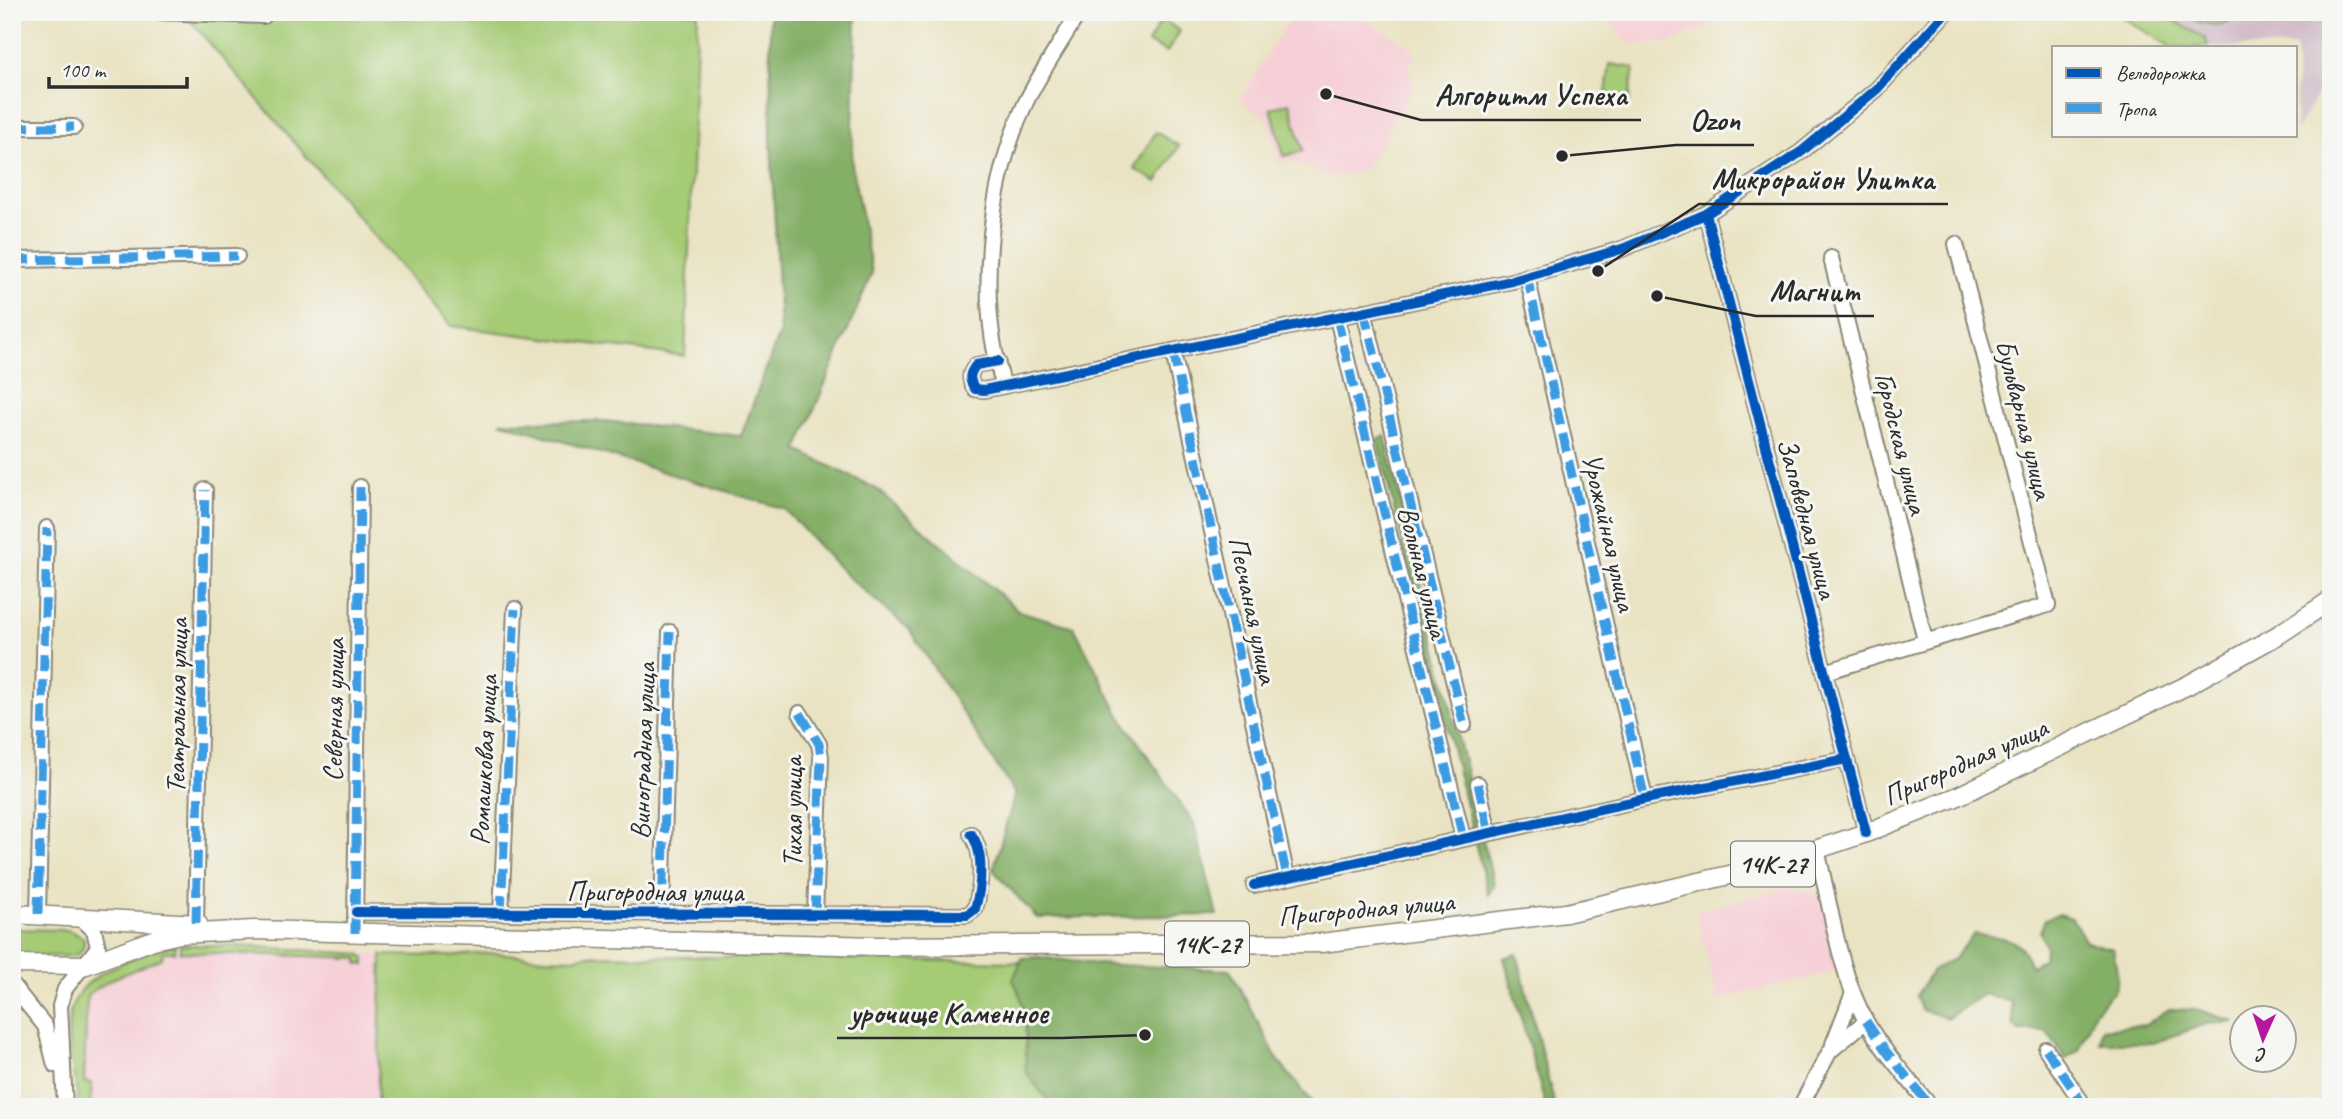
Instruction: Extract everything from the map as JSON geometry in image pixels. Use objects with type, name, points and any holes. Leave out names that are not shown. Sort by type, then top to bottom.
[{"type":"main road","name":"Пригородная улица","points":[[12,964],[86,965],[153,940],[180,934],[254,930],[990,946],[1321,943],[1566,913],[1671,891],[1817,850],[1866,833],[1956,796],[2188,685],[2278,635],[2331,600]]},
{"type":"main road","name":"Пригородная улица","points":[[12,914],[77,915],[254,930]]},
{"type":"street","points":[[156,12],[264,16],[264,12]]},
{"type":"street","points":[[1004,386],[990,301],[990,252],[995,200],[1004,161],[1025,104],[1079,12]]},
{"type":"street","points":[[998,361],[976,365],[970,373],[970,381],[975,388],[1004,386],[1337,318],[1527,276],[1622,249],[1706,214],[1758,182],[1837,125],[1877,89],[1946,12]]},
{"type":"street","points":[[12,127],[74,127]]},
{"type":"street","name":"Заповедная улица","points":[[1706,214],[1866,833]]},
{"type":"street","name":"Бульварная улица","points":[[1925,640],[2048,605],[1956,244]]},
{"type":"street","points":[[12,260],[237,256]]},
{"type":"street","name":"Городская улица","points":[[1831,258],[1925,640]]},
{"type":"street","name":"Урожайная улица","points":[[1527,276],[1645,799]]},
{"type":"street","name":"Вольная улица","points":[[1364,311],[1464,725]]},
{"type":"street","name":"Вольная улица","points":[[1337,318],[1463,838]]},
{"type":"street","name":"Песчаная улица","points":[[1173,352],[1287,877]]},
{"type":"street","name":"Северная улица","points":[[355,933],[360,487]]},
{"type":"street","name":"Театральная улица","points":[[196,923],[205,490]]},
{"type":"street","points":[[37,914],[47,528]]},
{"type":"street","name":"Ромашковая улица","points":[[501,913],[515,609]]},
{"type":"street","name":"Виноградная улица","points":[[662,914],[670,632]]},
{"type":"street","points":[[1825,672],[1925,640]]},
{"type":"street","name":"Тихая улица","points":[[800,713],[818,744],[821,757],[815,915]]},
{"type":"street","points":[[1254,885],[1645,799],[1847,759]]},
{"type":"street","points":[[1478,784],[1489,833]]},
{"type":"street","name":"Пригородная улица","points":[[356,912],[967,915],[975,909],[979,895],[979,844],[971,834]]},
{"type":"street","points":[[1817,850],[1853,993],[1866,1021],[1886,1051],[1931,1107]]},
{"type":"street","points":[[65,1105],[60,1006],[65,989],[98,947],[98,937],[86,920],[77,915]]},
{"type":"street","points":[[12,985],[45,1026],[65,1105]]},
{"type":"street","points":[[1800,1107],[1830,1052],[1853,993]]},
{"type":"street","points":[[1830,1052],[1846,1035],[1866,1021]]},
{"type":"street","points":[[2046,1049],[2085,1107]]},
{"type":"shaded area","points":[[1293,12],[1353,12],[1414,49],[1416,61],[1410,61],[1408,66],[1413,88],[1365,170],[1330,177],[1289,160],[1280,163],[1267,119],[1240,100]]},
{"type":"shaded area","points":[[1601,12],[1728,12],[1704,28],[1668,43],[1637,44],[1625,41]]},
{"type":"shaded area","points":[[2113,12],[2331,12],[2331,71],[2298,128],[2298,46],[2167,46]]},
{"type":"shaded area","points":[[1792,887],[1820,896],[1840,970],[1718,1000],[1696,912]]},
{"type":"shaded area","points":[[162,950],[382,955],[377,1107],[88,1107],[81,1032],[91,985]]},
{"type":"green space","points":[[183,12],[698,12],[685,356],[451,326]]},
{"type":"green space","points":[[770,12],[856,12],[852,166],[872,273],[797,450],[875,488],[1019,611],[1074,627],[1120,716],[1194,823],[1217,915],[1037,918],[993,870],[1015,794],[909,629],[846,575],[784,509],[500,422],[604,421],[741,436],[780,331],[771,143]]},
{"type":"green space","points":[[2113,12],[2159,12],[2206,39],[2208,46],[2169,46]]},
{"type":"green space","points":[[2180,12],[2201,15],[2203,12],[2234,12],[2227,23],[2214,25]]},
{"type":"green space","points":[[1162,19],[1180,31],[1167,52],[1148,43]]},
{"type":"green space","points":[[1610,64],[1634,68],[1629,103],[1605,100]]},
{"type":"green space","points":[[1290,103],[1303,151],[1284,156],[1271,108]]},
{"type":"green space","points":[[1156,132],[1179,146],[1157,182],[1134,169]]},
{"type":"green space","points":[[1385,436],[1494,885],[1488,895],[1377,439]]},
{"type":"green space","points":[[2058,914],[2072,918],[2086,942],[2113,949],[2118,977],[2115,990],[2095,1011],[2079,1050],[2066,1059],[2046,1031],[2019,1031],[2013,1025],[2011,1002],[1984,994],[1948,1018],[1921,1010],[1916,996],[1932,971],[1955,958],[1974,934],[2016,943],[2031,966],[2043,960],[2046,946],[2040,932],[2045,919]]},
{"type":"green space","points":[[12,929],[69,930],[84,938],[83,947],[74,956],[12,956]]},
{"type":"green space","points":[[175,945],[175,952],[163,952],[162,958],[110,980],[87,995],[84,1082],[92,1083],[90,1107],[79,1107],[69,1039],[73,1004],[83,988],[100,975],[142,954]]},
{"type":"green space","points":[[180,945],[246,946],[360,954],[365,958],[365,965],[358,964],[358,958],[180,952]]},
{"type":"green space","points":[[486,953],[550,958],[588,955],[1020,962],[1029,1016],[1026,1072],[1053,1107],[377,1107],[382,955],[450,956]]},
{"type":"green space","points":[[1517,954],[1554,1102],[1546,1107],[1504,958]]},
{"type":"green space","points":[[1039,957],[1097,964],[1230,970],[1279,1062],[1316,1107],[1053,1107],[1026,1072],[1026,1025],[1019,992],[1013,980],[1022,958]]},
{"type":"green space","points":[[2169,1009],[2199,1010],[2228,1020],[2228,1022],[2206,1024],[2153,1043],[2100,1043],[2102,1029],[2145,1025]]},
{"type":"marked path","points":[[12,127],[74,127]]},
{"type":"marked path","points":[[12,260],[237,256]]},
{"type":"marked path","points":[[1527,276],[1645,799]]},
{"type":"marked path","points":[[1364,311],[1464,725]]},
{"type":"marked path","points":[[1337,318],[1463,838]]},
{"type":"marked path","points":[[1173,352],[1287,877]]},
{"type":"marked path","points":[[355,933],[360,487]]},
{"type":"marked path","points":[[196,923],[205,490]]},
{"type":"marked path","points":[[38,914],[47,528]]},
{"type":"marked path","points":[[501,913],[515,609]]},
{"type":"marked path","points":[[662,914],[670,632]]},
{"type":"marked path","points":[[800,713],[819,744],[821,757],[815,915]]},
{"type":"marked path","points":[[1478,784],[1489,833]]},
{"type":"marked path","points":[[1866,1021],[1886,1051],[1931,1107]]},
{"type":"marked path","points":[[2046,1049],[2085,1107]]},
{"type":"cycle path","points":[[998,361],[976,365],[970,377],[975,389],[984,390],[1512,281],[1622,249],[1706,214],[1801,152],[1877,89],[1946,12]]},
{"type":"cycle path","points":[[1706,214],[1866,833]]},
{"type":"cycle path","points":[[1254,885],[1645,799],[1847,759]]},
{"type":"cycle path","points":[[356,912],[967,915],[975,909],[980,881],[980,860],[971,834]]},
{"type":"place","name":"Алгоритм Успеха","points":[[1326,94]]},
{"type":"place","name":"Ozon","points":[[1562,156]]},
{"type":"place","name":"Микрорайон Улитка","points":[[1598,271]]},
{"type":"place","name":"Магнит","points":[[1657,296]]},
{"type":"place","name":"урочище Каменное","points":[[1145,1035]]}]
